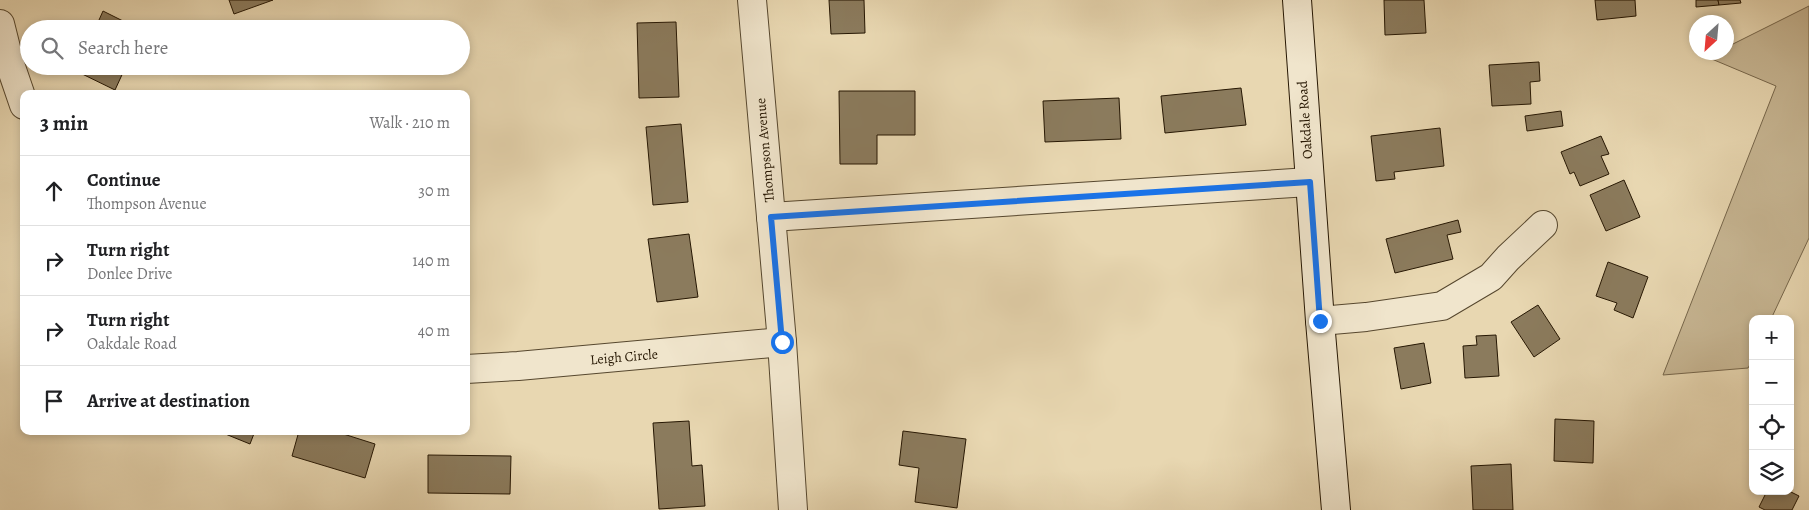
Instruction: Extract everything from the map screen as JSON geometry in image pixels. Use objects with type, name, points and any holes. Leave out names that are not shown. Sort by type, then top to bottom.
[{"type":"street","name":"Thompson Avenue","points":[[752,0],[782,342],[793,510]]},
{"type":"street","name":"Oakdale Road","points":[[1297,0],[1320,321],[1336,510]]},
{"type":"street","points":[[0,24],[20,94]]},
{"type":"street","points":[[771,217],[1310,182]]},
{"type":"street","points":[[1320,321],[1366,317],[1442,306],[1490,277],[1543,225]]},
{"type":"street","name":"Leigh Circle","points":[[470,369],[782,342]]},
{"type":"shaded area","points":[[1809,6],[1809,238],[1773,315],[1749,315],[1748,368],[1663,375],[1776,86],[1714,60],[1734,60],[1734,44]]},
{"type":"building","points":[[229,0],[273,0],[234,14]]},
{"type":"building","points":[[829,0],[864,0],[865,33],[831,34]]},
{"type":"building","points":[[1384,0],[1424,0],[1426,33],[1385,35]]},
{"type":"building","points":[[1595,0],[1635,0],[1636,16],[1597,20]]},
{"type":"building","points":[[1696,0],[1718,0],[1719,5],[1696,7]]},
{"type":"building","points":[[1718,0],[1740,0],[1741,3],[1719,5]]},
{"type":"building","points":[[103,11],[121,20],[99,20]]},
{"type":"building","points":[[676,22],[679,97],[639,98],[637,23]]},
{"type":"building","points":[[1539,62],[1540,81],[1530,82],[1531,104],[1492,106],[1489,65]]},
{"type":"building","points":[[84,75],[122,75],[115,90]]},
{"type":"building","points":[[1241,88],[1246,125],[1165,133],[1161,96]]},
{"type":"building","points":[[839,91],[915,91],[915,135],[877,135],[877,164],[840,164]]},
{"type":"building","points":[[1119,98],[1121,139],[1045,142],[1043,101]]},
{"type":"building","points":[[1561,111],[1563,126],[1527,131],[1525,116]]},
{"type":"building","points":[[681,124],[688,202],[653,205],[646,127]]},
{"type":"building","points":[[1440,128],[1444,166],[1394,172],[1395,179],[1376,181],[1371,136]]},
{"type":"building","points":[[1601,136],[1609,154],[1601,156],[1609,174],[1580,186],[1574,172],[1570,174],[1561,152]]},
{"type":"building","points":[[1624,180],[1640,217],[1606,231],[1590,195]]},
{"type":"building","points":[[1458,220],[1461,232],[1447,235],[1453,259],[1395,273],[1386,239]]},
{"type":"building","points":[[689,234],[698,297],[657,302],[648,239]]},
{"type":"building","points":[[1608,262],[1648,277],[1633,318],[1614,310],[1617,303],[1596,296]]},
{"type":"building","points":[[1538,305],[1560,339],[1534,357],[1511,322]]},
{"type":"building","points":[[1496,335],[1499,376],[1465,378],[1463,346],[1477,345],[1476,336]]},
{"type":"building","points":[[1424,343],[1431,383],[1401,389],[1394,348]]},
{"type":"building","points":[[1555,419],[1594,421],[1593,463],[1554,461]]},
{"type":"building","points":[[689,421],[692,466],[702,465],[705,506],[659,509],[653,423]]},
{"type":"building","points":[[903,431],[966,439],[957,508],[915,502],[919,468],[899,465]]},
{"type":"building","points":[[228,435],[253,435],[250,444]]},
{"type":"building","points":[[298,435],[347,435],[375,444],[365,478],[292,456]]},
{"type":"building","points":[[428,455],[511,456],[510,494],[428,493]]},
{"type":"building","points":[[1511,464],[1513,510],[1473,510],[1471,466]]},
{"type":"building","points":[[1794,494],[1799,496],[1792,510],[1765,510],[1759,507],[1765,495]]},
{"type":"route","points":[[782,342],[771,217],[1310,182],[1320,321]]}]
